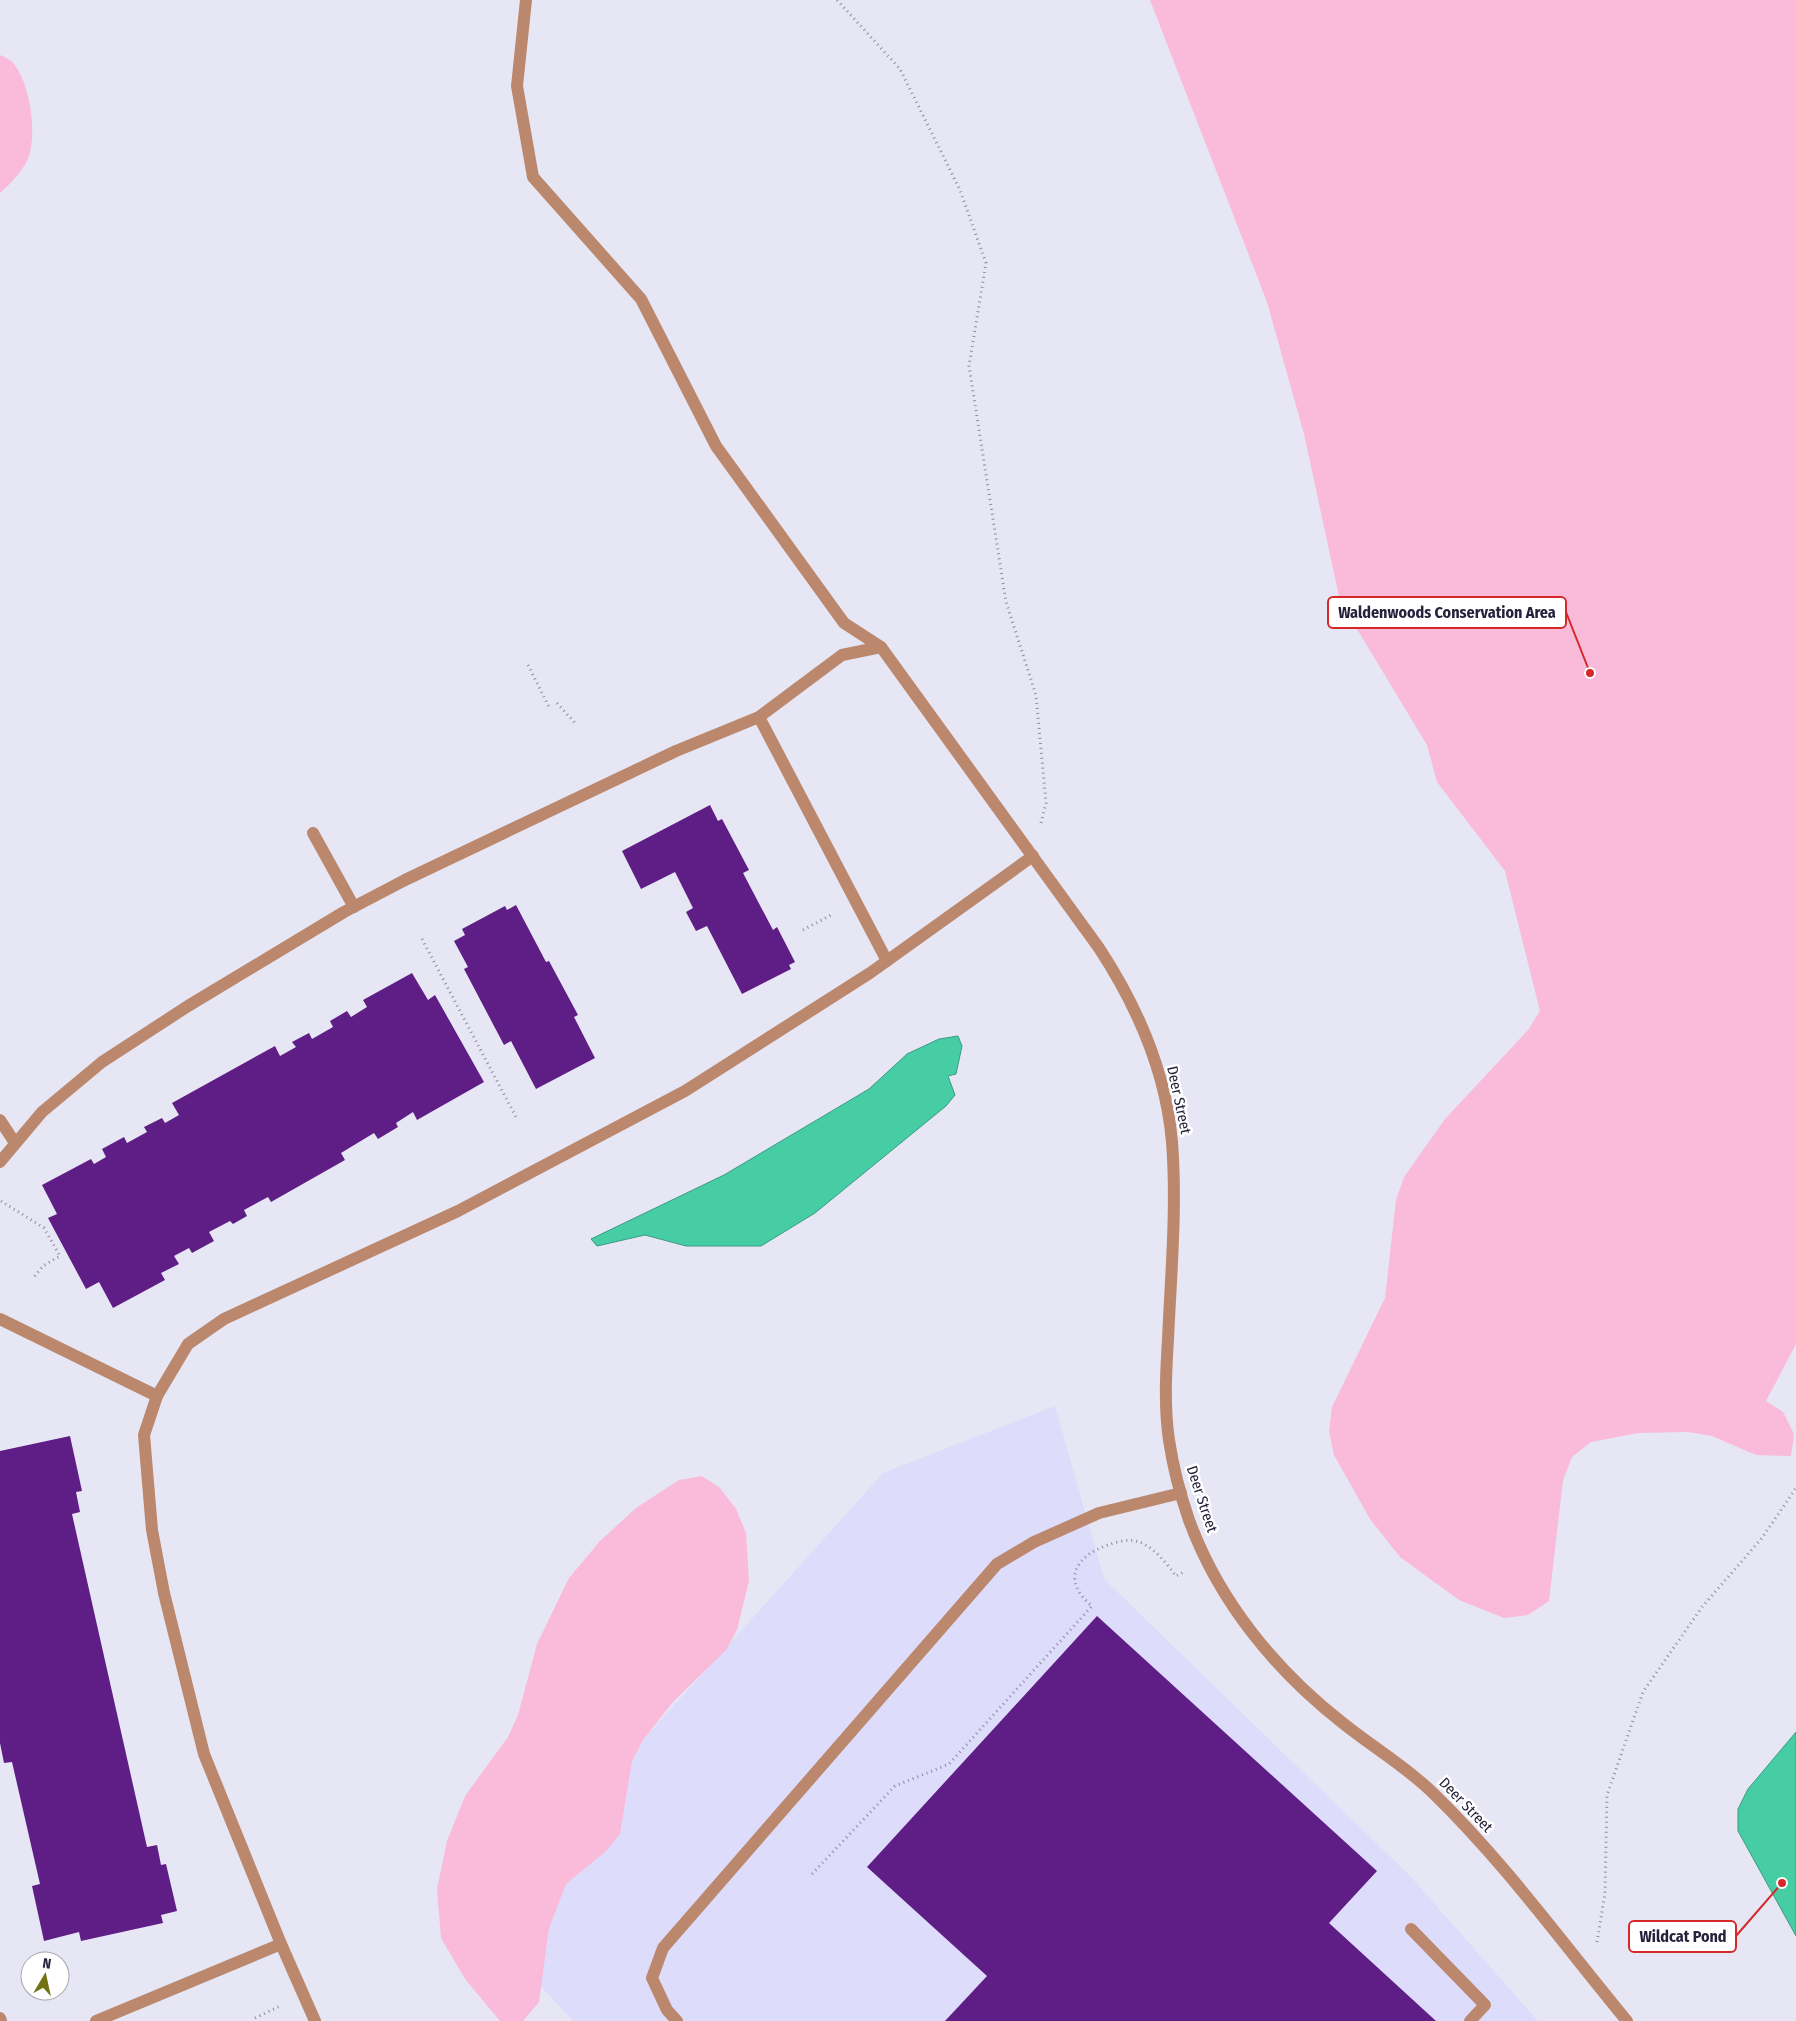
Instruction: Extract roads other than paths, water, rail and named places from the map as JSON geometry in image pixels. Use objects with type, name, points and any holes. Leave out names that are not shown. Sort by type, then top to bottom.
[{"type":"street","points":[[526,0],[518,86],[533,177],[641,300],[716,446],[844,623],[881,647]]},
{"type":"street","points":[[0,1162],[42,1112],[102,1062],[188,1006],[354,907],[405,880],[676,751],[759,717],[842,655],[881,647]]},
{"type":"street","name":"Deer Street","points":[[881,647],[1115,972],[1146,1035],[1164,1098],[1171,1139],[1174,1188],[1166,1365],[1169,1439],[1181,1493],[1199,1545],[1213,1572],[1238,1614],[1268,1654],[1300,1688],[1327,1711],[1432,1792],[1484,1847],[1592,1977],[1621,2018]]},
{"type":"street","points":[[759,717],[887,961]]},
{"type":"street","points":[[313,833],[354,907]]},
{"type":"street","points":[[315,2021],[281,1944],[204,1754],[164,1594],[152,1530],[144,1435],[157,1396],[188,1344],[224,1319],[458,1211],[685,1091],[870,973],[1033,856]]},
{"type":"street","points":[[0,1120],[15,1143]]},
{"type":"street","points":[[0,1319],[157,1396]]},
{"type":"street","points":[[677,2021],[667,2010],[652,1978],[663,1948],[998,1564],[1034,1542],[1099,1513],[1181,1493]]},
{"type":"street","points":[[1410,1929],[1485,2005],[1470,2021]]},
{"type":"street","points":[[96,2021],[281,1944]]},
{"type":"place","name":"Waldenwoods Conservation Area","points":[[1590,673]]},
{"type":"place","name":"Wildcat Pond","points":[[1782,1883]]}]
